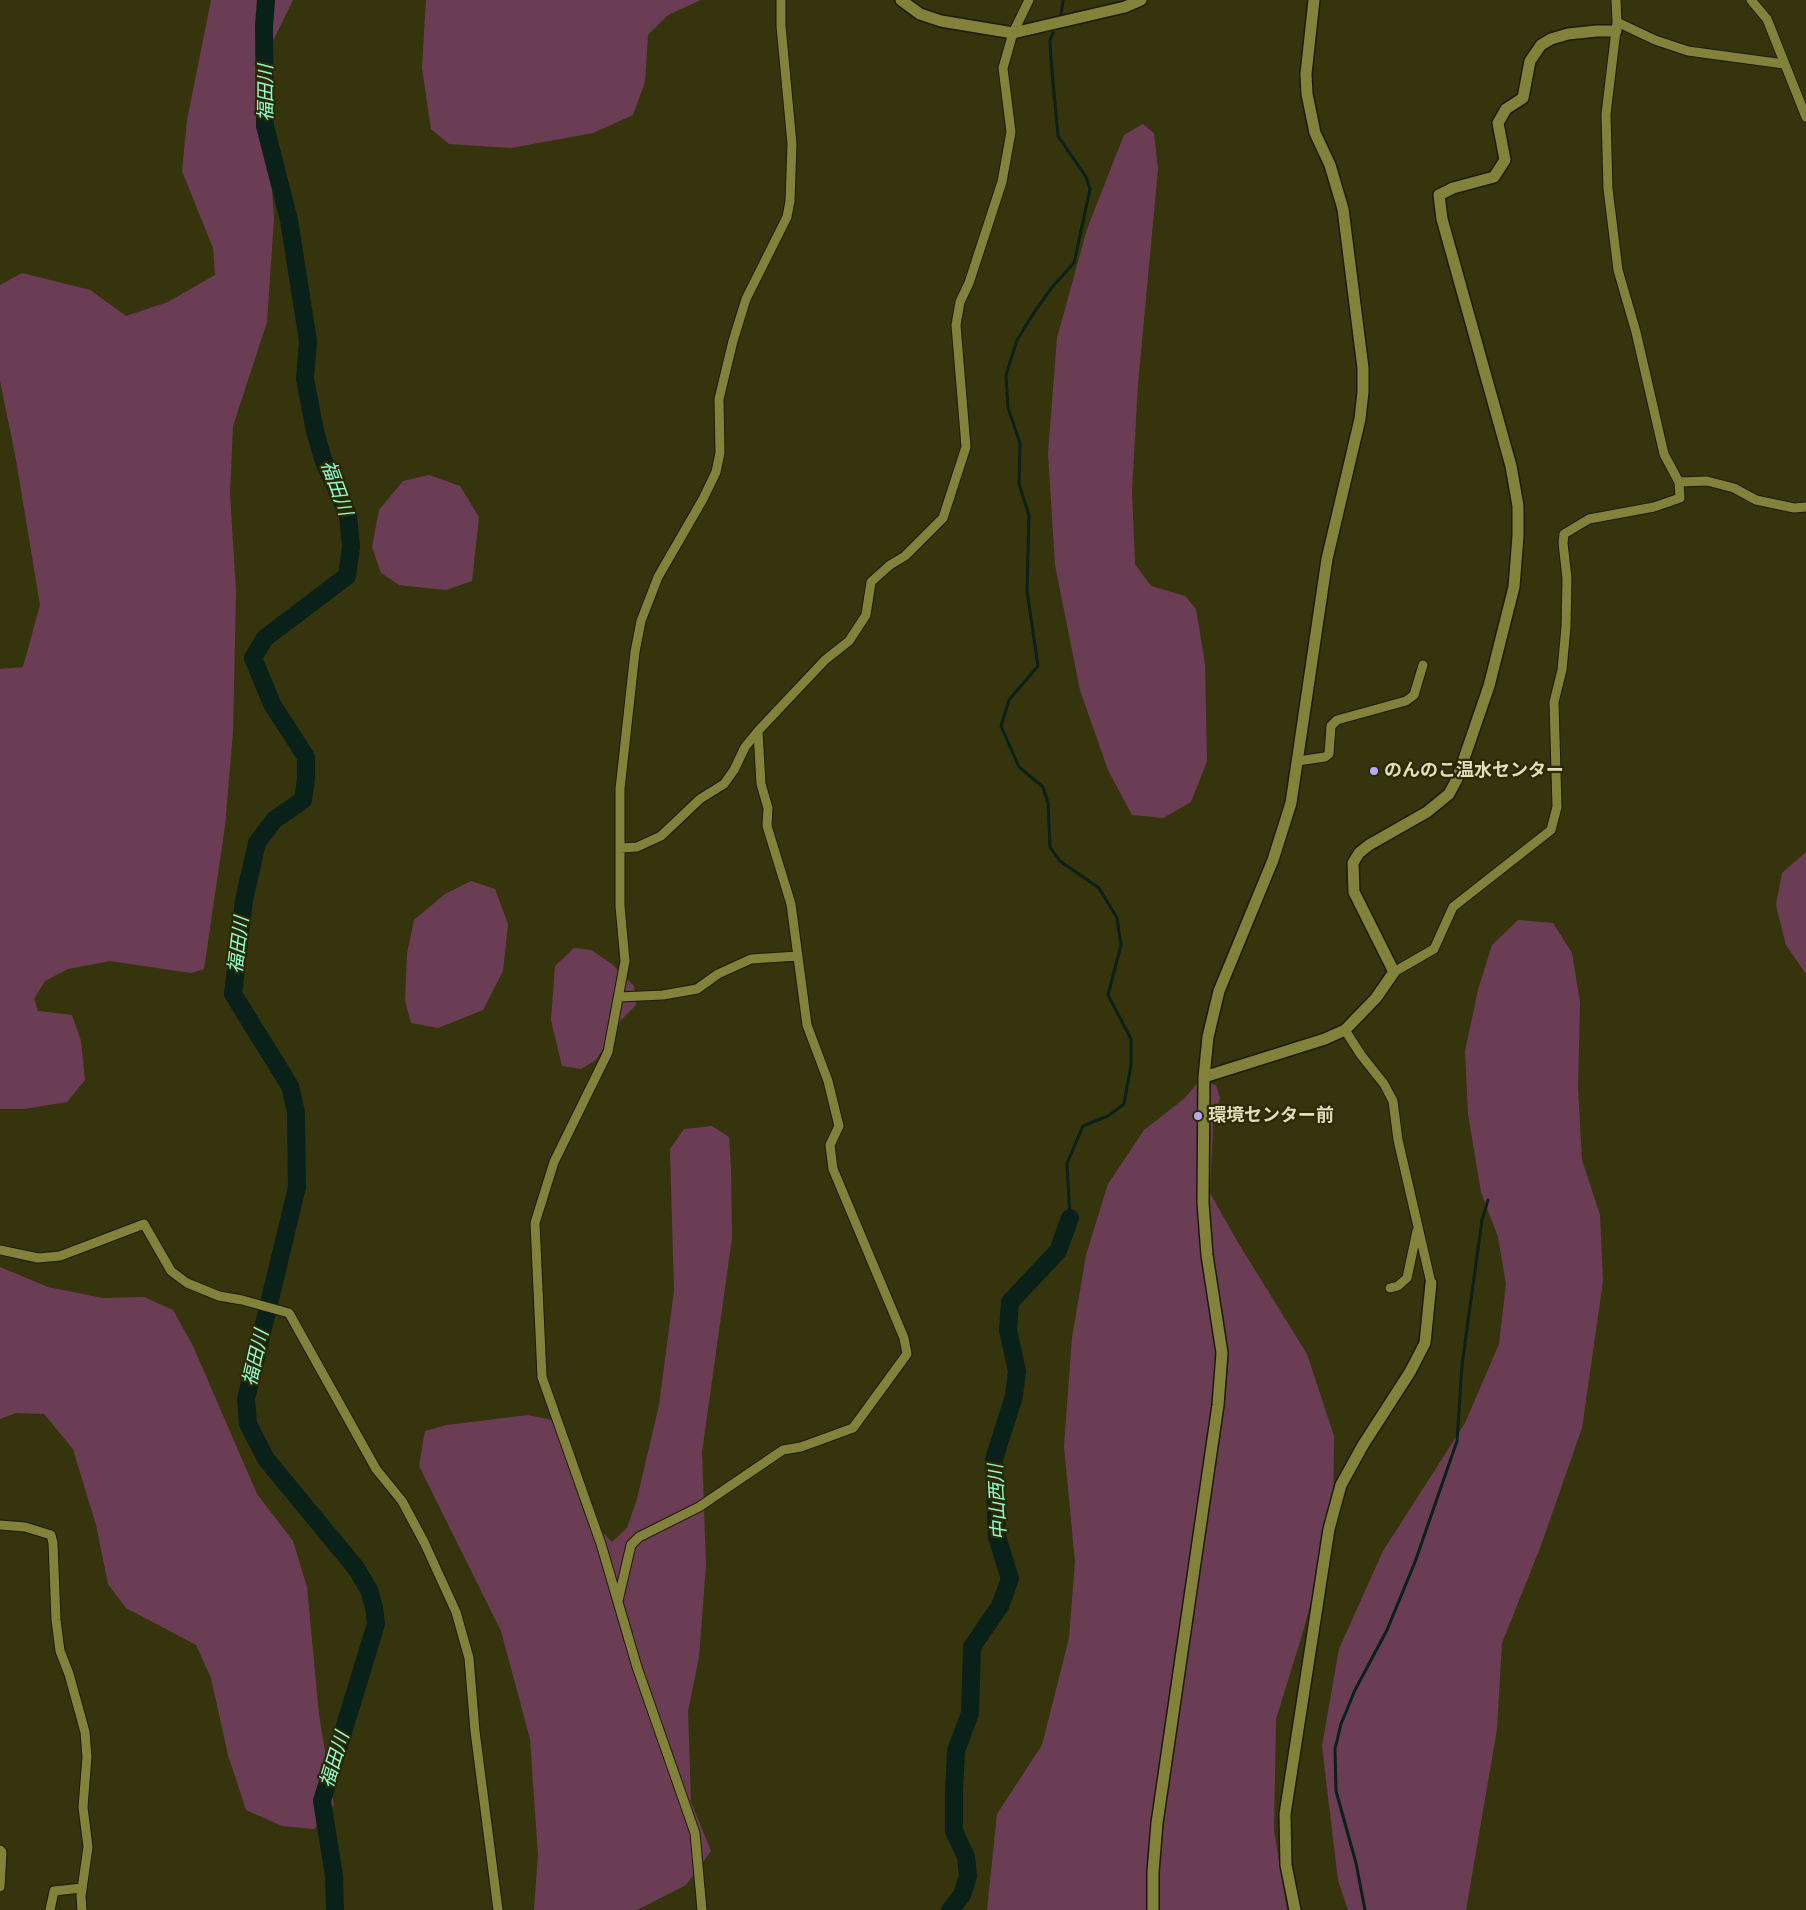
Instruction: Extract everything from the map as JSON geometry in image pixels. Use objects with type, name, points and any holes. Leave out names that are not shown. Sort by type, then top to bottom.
[{"type":"street","points":[[702,1910],[695,1834],[650,1705],[568,1448],[542,1377],[535,1223],[554,1162],[608,1052],[619,997],[625,961],[620,906],[620,789],[635,652],[641,621],[658,577],[703,499],[716,472],[720,453],[719,399],[733,341],[746,299],[787,217],[790,201],[792,144],[781,26],[781,0]]},
{"type":"street","points":[[901,0],[920,14],[942,21],[978,29],[1013,33],[1092,16],[1125,7],[1141,0]]},
{"type":"street","points":[[620,848],[637,847],[661,836],[700,799],[724,784],[734,770],[745,747],[758,731],[825,660],[849,641],[866,615],[871,582],[890,565],[905,556],[943,518],[966,447],[956,325],[960,302],[969,283],[1002,182],[1011,132],[1004,68],[1013,33],[1028,0]]},
{"type":"street","points":[[1153,1910],[1153,1872],[1157,1824],[1218,1406],[1222,1353],[1207,1255],[1204,1212],[1204,1077],[1208,1037],[1219,991],[1282,836],[1291,803],[1327,559],[1360,419],[1363,392],[1363,368],[1343,209],[1330,164],[1315,133],[1307,94],[1306,74],[1314,0]]},
{"type":"street","points":[[1204,1077],[1326,1039],[1345,1030],[1376,998],[1394,972],[1434,949],[1453,907],[1551,830],[1557,808],[1554,702],[1562,670],[1566,627],[1567,578],[1563,543],[1564,534],[1589,520],[1654,507],[1680,498],[1679,482],[1664,454],[1636,332],[1618,270],[1608,189],[1606,114],[1617,27],[1616,0]]},
{"type":"street","points":[[1751,0],[1767,18],[1806,117]]},
{"type":"street","points":[[1394,972],[1354,892],[1352,878],[1353,863],[1359,853],[1369,844],[1426,812],[1449,794],[1457,779],[1489,686],[1514,587],[1518,536],[1518,506],[1511,466],[1442,219],[1439,195],[1453,188],[1494,177],[1505,160],[1498,123],[1506,109],[1522,98],[1530,61],[1540,45],[1552,39],[1568,34],[1617,27],[1688,51],[1784,64]]},
{"type":"street","points":[[1679,482],[1707,481],[1734,488],[1756,500],[1794,508],[1806,507]]},
{"type":"street","points":[[1298,761],[1326,757],[1329,754],[1331,726],[1337,720],[1406,701],[1414,694],[1423,665]]},
{"type":"street","points":[[618,1601],[631,1545],[639,1537],[699,1507],[783,1450],[801,1447],[854,1428],[907,1354],[904,1338],[833,1169],[830,1145],[839,1126],[828,1081],[807,1025],[791,904],[767,826],[768,808],[761,784],[758,731]]},
{"type":"street","points":[[619,997],[663,995],[697,989],[718,974],[751,959],[798,956]]},
{"type":"street","points":[[1295,1910],[1286,1865],[1285,1814],[1329,1529],[1341,1485],[1362,1444],[1410,1372],[1425,1343],[1431,1283],[1398,1140],[1393,1100],[1384,1084],[1360,1055],[1345,1030]]},
{"type":"street","points":[[0,1250],[38,1258],[60,1256],[144,1224],[171,1271],[187,1283],[219,1296],[289,1313],[376,1469],[402,1501],[424,1542],[456,1612],[469,1658],[475,1731],[498,1910]]},
{"type":"street","points":[[1390,1288],[1398,1286],[1407,1278],[1418,1226]]},
{"type":"street","points":[[0,1525],[25,1528],[51,1535],[53,1543],[56,1620],[60,1651],[69,1674],[85,1732],[87,1757],[83,1807],[88,1848],[82,1888],[82,1910]]},
{"type":"street","points":[[0,1850],[2,1852],[0,1887]]},
{"type":"street","points":[[50,1910],[54,1891],[82,1888]]},
{"type":"shaded area","points":[[211,0],[293,0],[271,45],[267,116],[274,218],[267,322],[233,426],[230,493],[236,592],[233,732],[225,826],[204,969],[191,973],[110,961],[68,969],[45,981],[34,999],[38,1011],[72,1015],[81,1041],[85,1080],[67,1102],[24,1109],[0,1109],[0,669],[23,667],[40,605],[15,454],[0,381],[0,285],[22,273],[90,290],[126,316],[168,302],[215,275],[213,248],[182,171],[187,120]]},
{"type":"shaded area","points":[[426,0],[701,0],[668,15],[648,35],[645,82],[633,115],[593,133],[511,148],[449,144],[431,129],[422,68]]},
{"type":"shaded area","points":[[1143,124],[1154,133],[1158,169],[1138,384],[1132,491],[1135,564],[1151,586],[1185,596],[1196,609],[1205,664],[1207,761],[1191,802],[1163,818],[1132,815],[1108,770],[1080,690],[1055,565],[1048,453],[1057,338],[1087,229],[1124,135]]},
{"type":"shaded area","points":[[429,475],[460,486],[479,517],[472,581],[446,590],[399,585],[381,573],[372,547],[379,510],[403,481]]},
{"type":"shaded area","points":[[1806,852],[1806,974],[1786,945],[1776,905],[1782,873]]},
{"type":"shaded area","points":[[471,881],[495,889],[508,924],[503,971],[483,1010],[438,1028],[411,1023],[405,1001],[407,954],[414,920],[445,894]]},
{"type":"shaded area","points":[[1518,920],[1553,923],[1572,953],[1580,1003],[1578,1088],[1582,1160],[1600,1215],[1603,1281],[1582,1428],[1540,1548],[1502,1643],[1497,1729],[1466,1910],[1348,1910],[1338,1880],[1322,1746],[1339,1649],[1383,1551],[1465,1423],[1499,1344],[1506,1284],[1498,1237],[1481,1192],[1468,1114],[1465,1051],[1478,990],[1492,945]]},
{"type":"shaded area","points":[[574,948],[591,950],[612,964],[634,986],[636,1005],[621,1020],[596,1060],[581,1069],[562,1066],[551,1020],[555,966]]},
{"type":"shaded area","points":[[1199,1081],[1216,1085],[1220,1098],[1213,1126],[1210,1193],[1237,1241],[1307,1354],[1334,1436],[1333,1522],[1302,1635],[1276,1719],[1274,1830],[1287,1910],[987,1910],[997,1814],[1042,1745],[1069,1638],[1075,1562],[1064,1446],[1072,1338],[1086,1255],[1108,1184],[1144,1130],[1185,1098]]},
{"type":"shaded area","points":[[712,1126],[729,1137],[732,1238],[702,1452],[706,1565],[699,1657],[688,1711],[691,1802],[711,1851],[686,1885],[637,1910],[534,1910],[538,1855],[530,1739],[501,1631],[419,1466],[425,1431],[447,1425],[528,1415],[557,1421],[595,1525],[612,1542],[627,1528],[637,1499],[659,1405],[674,1291],[670,1149],[684,1129]]},
{"type":"shaded area","points":[[0,1267],[48,1287],[103,1298],[144,1297],[173,1310],[193,1346],[257,1494],[293,1541],[307,1587],[319,1715],[334,1805],[314,1829],[282,1826],[246,1810],[228,1755],[211,1678],[196,1645],[126,1608],[108,1584],[96,1525],[73,1449],[44,1414],[16,1413],[0,1419]]},
{"type":"waterway","name":"福田川","points":[[266,0],[264,26],[265,126],[289,220],[308,341],[305,379],[315,431],[323,459],[348,515],[351,547],[347,576],[265,638],[253,658],[272,704],[306,757],[306,779],[303,800],[274,820],[257,843],[244,900],[233,994],[290,1086],[296,1112],[297,1187],[246,1399],[248,1424],[266,1459],[356,1568],[369,1590],[374,1607],[376,1624],[322,1801],[334,1876],[335,1910]]},
{"type":"waterway","points":[[1061,15],[1063,0]]},
{"type":"waterway","points":[[1053,33],[1050,40],[1058,136],[1086,177],[1090,189],[1074,263],[1053,286],[1017,340],[1006,375],[1008,408],[1020,443],[1019,484],[1029,515],[1027,591],[1038,666],[1009,700],[1001,726],[1019,767],[1043,787],[1048,803],[1050,847],[1060,861],[1099,888],[1117,918],[1121,945],[1108,995],[1131,1039],[1131,1065],[1124,1104],[1108,1116],[1083,1126],[1067,1163],[1070,1218]]},
{"type":"waterway","points":[[1365,1910],[1356,1863],[1336,1791],[1335,1749],[1341,1724],[1355,1690],[1387,1630],[1415,1562],[1457,1441],[1462,1365],[1482,1220],[1488,1200]]},
{"type":"waterway","name":"中山西川","points":[[950,1910],[962,1895],[968,1876],[966,1857],[954,1831],[954,1790],[956,1751],[970,1713],[972,1647],[1000,1606],[1010,1579],[997,1537],[994,1459],[1014,1396],[1017,1371],[1008,1330],[1010,1302],[1058,1251],[1070,1218]]},
{"type":"place","name":"のんのこ温水センター","points":[[1374,771]]},
{"type":"place","name":"環境センター前","points":[[1198,1116]]}]
